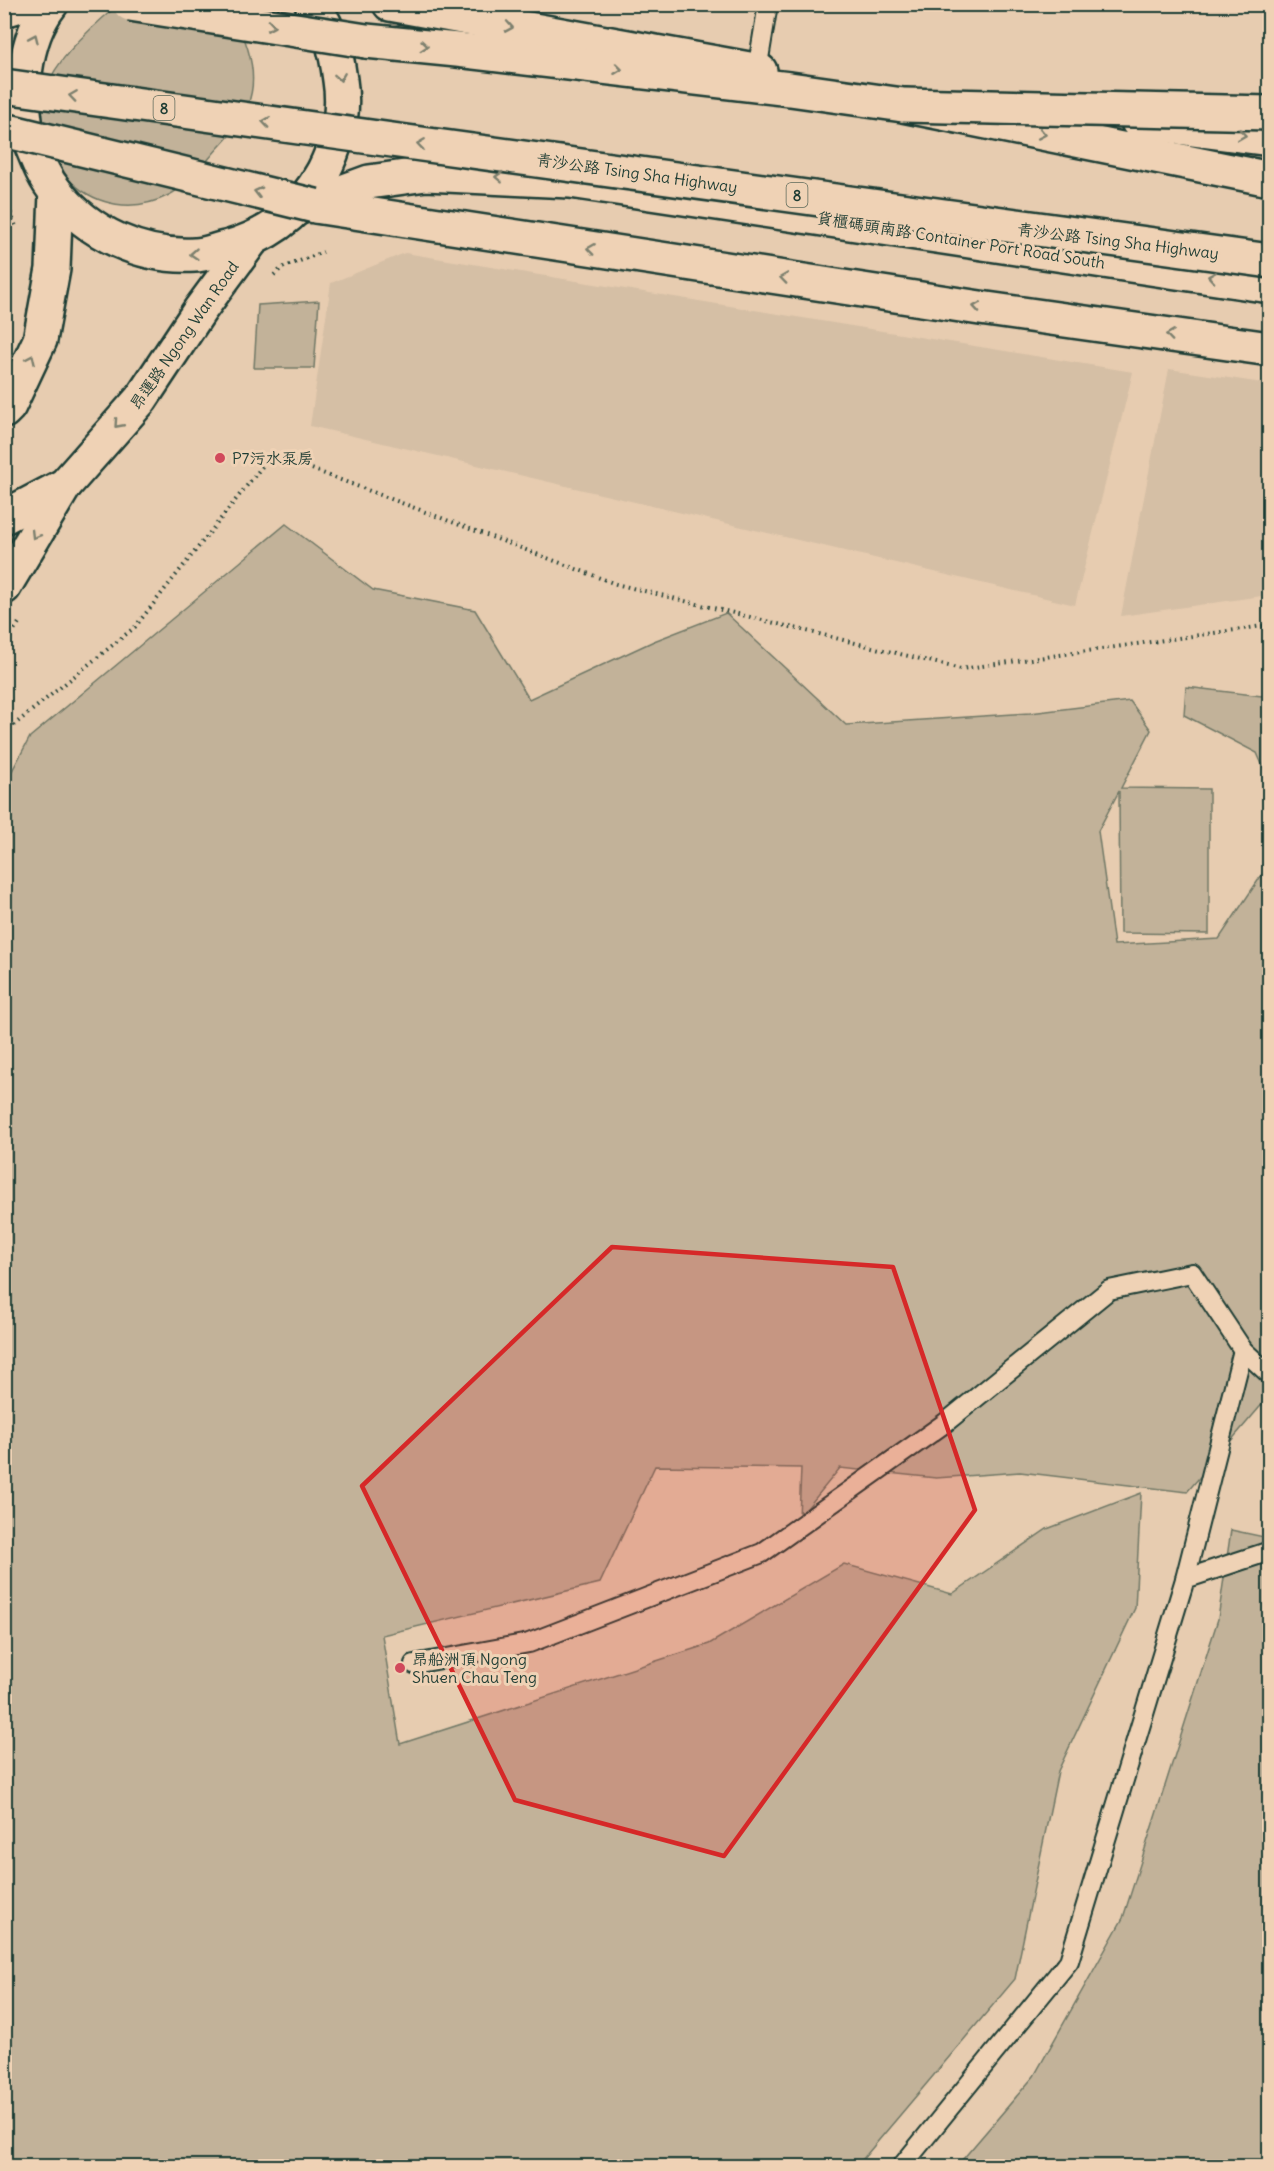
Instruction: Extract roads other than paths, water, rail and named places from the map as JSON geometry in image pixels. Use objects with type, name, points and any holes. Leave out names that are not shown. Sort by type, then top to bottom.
[{"type":"main road","points":[[4,10],[23,4]]},
{"type":"main road","points":[[4,411],[9,406],[40,340],[53,270],[49,181],[28,135],[24,113],[23,84],[30,47],[51,4]]},
{"type":"main road","points":[[130,4],[366,41],[790,89],[903,105],[1269,179]]},
{"type":"main road","points":[[4,142],[49,181],[88,224],[133,248],[165,255],[198,255],[251,241],[276,226],[298,208],[316,184],[331,158],[340,127],[342,94],[335,48],[321,17],[312,4]]},
{"type":"main road","points":[[390,4],[757,71],[1269,139]]},
{"type":"main road","name":"青沙公路 Tsing Sha Highway","points":[[4,86],[1269,261]]},
{"type":"main road","points":[[903,105],[1269,113]]},
{"type":"main road","points":[[4,130],[315,206],[980,308],[1269,349]]},
{"type":"main road","name":"貨櫃碼頭南路 Container Port Road South","points":[[298,208],[369,182],[426,174],[570,181],[1269,286]]},
{"type":"main road","name":"昂運路 Ngong Wan Road","points":[[4,517],[65,485],[141,399],[200,310],[251,241]]},
{"type":"main road","points":[[4,587],[65,485]]},
{"type":"lane","points":[[757,71],[768,4]]},
{"type":"lane","points":[[414,1664],[529,1643],[762,1553],[945,1423],[1109,1290],[1192,1273],[1243,1350],[1269,1376]]},
{"type":"lane","points":[[902,2166],[1069,1961],[1185,1579],[1243,1350]]},
{"type":"lane","points":[[1185,1579],[1269,1551]]},
{"type":"place","name":"P7污水泵房","points":[[220,458]]},
{"type":"place","name":"昂船洲頂 Ngong Shuen Chau Teng","points":[[400,1668]]}]
